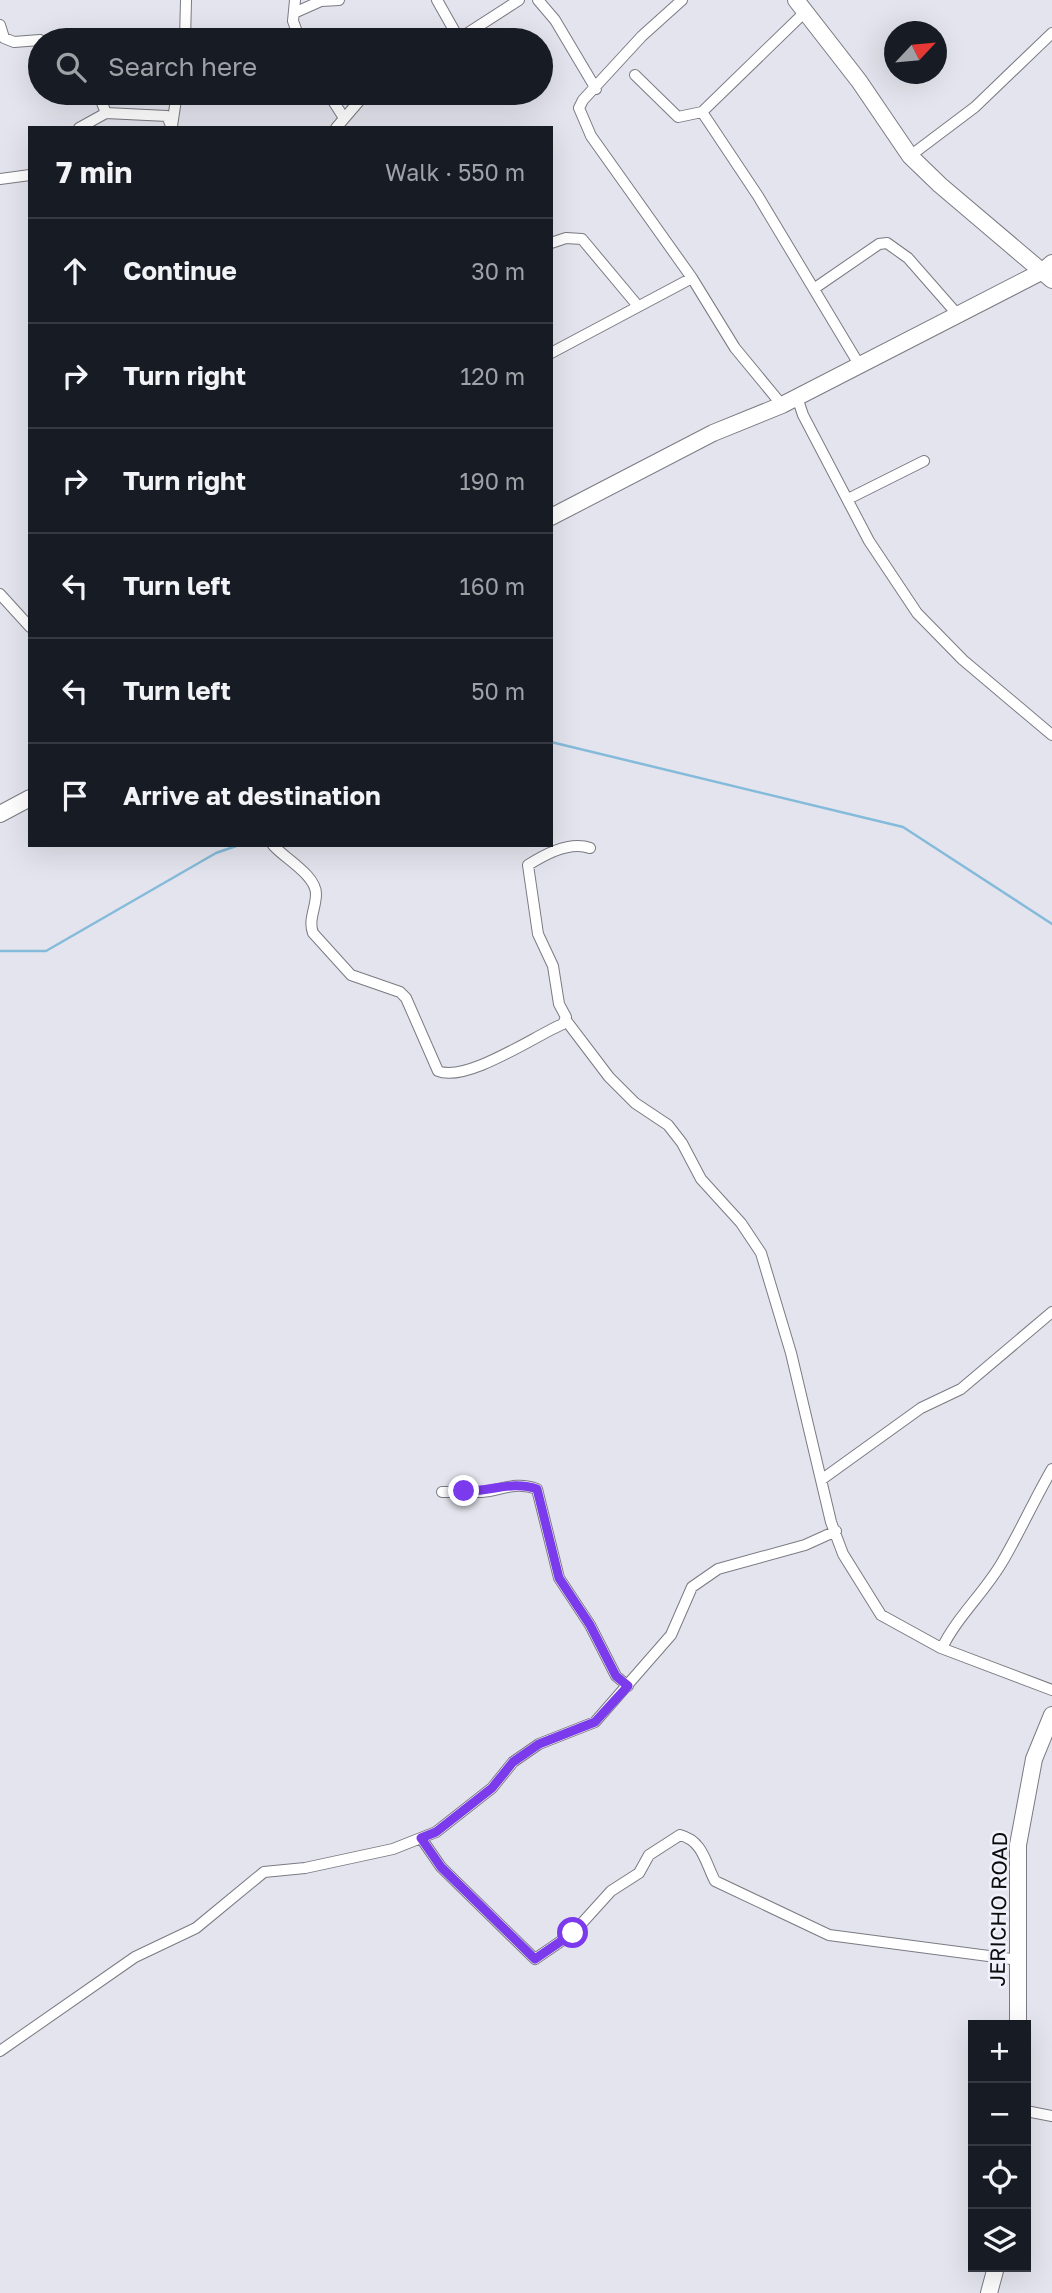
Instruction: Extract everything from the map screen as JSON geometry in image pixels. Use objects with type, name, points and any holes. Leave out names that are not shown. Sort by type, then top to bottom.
[{"type":"street","points":[[185,28],[186,0]]},
{"type":"street","points":[[295,0],[297,28]]},
{"type":"street","points":[[294,13],[321,1],[339,0]]},
{"type":"street","points":[[437,0],[452,28]]},
{"type":"street","points":[[475,28],[519,0]]},
{"type":"street","points":[[538,0],[555,20],[596,89]]},
{"type":"street","points":[[682,0],[642,36],[596,89],[583,100],[579,108],[583,122],[692,278],[735,348],[782,405]]},
{"type":"street","points":[[553,516],[713,433],[782,405],[1049,271],[940,185],[910,156],[801,6],[702,112],[678,117],[635,75]]},
{"type":"street","points":[[0,25],[4,38],[28,40]]},
{"type":"street","points":[[910,156],[975,107],[1052,33]]},
{"type":"street","points":[[103,105],[106,113]]},
{"type":"street","points":[[172,126],[175,105]]},
{"type":"street","points":[[336,105],[344,118]]},
{"type":"street","points":[[337,126],[355,105]]},
{"type":"street","points":[[702,112],[815,288],[860,366]]},
{"type":"street","points":[[83,126],[106,113],[167,116],[172,126]]},
{"type":"street","points":[[0,179],[28,175]]},
{"type":"street","points":[[553,242],[565,238],[582,239],[638,306]]},
{"type":"street","points":[[815,288],[879,244],[887,243],[908,258],[958,315]]},
{"type":"street","points":[[553,352],[692,278]]},
{"type":"street","points":[[797,397],[803,415],[869,541],[917,613],[962,660],[1052,735]]},
{"type":"street","points":[[848,499],[924,461]]},
{"type":"street","points":[[0,594],[28,625]]},
{"type":"street","points":[[0,814],[28,799]]},
{"type":"street","points":[[590,848],[581,844],[561,849],[528,865],[538,934],[553,967],[559,1004],[565,1019],[609,1077],[635,1102],[668,1125],[714,1196],[753,1239],[768,1269],[773,1299],[791,1353],[821,1480],[843,1554],[881,1615],[942,1648],[1052,1689]]},
{"type":"street","points":[[275,847],[285,859],[301,868],[312,883],[316,893],[310,925],[313,933],[351,975],[400,992],[406,998],[438,1071],[463,1071],[523,1047],[542,1033],[563,1024],[565,1019]]},
{"type":"street","points":[[821,1480],[921,1408],[961,1390],[1052,1312]]},
{"type":"street","points":[[942,1648],[953,1625],[982,1593],[1002,1562],[1052,1469]]},
{"type":"street","points":[[442,1492],[485,1492],[507,1485],[527,1485],[537,1489],[559,1578],[590,1625],[616,1676],[628,1686]]},
{"type":"street","points":[[0,2052],[135,1957],[196,1928],[264,1872],[305,1868],[393,1849],[436,1832],[492,1788],[513,1762],[539,1744],[595,1722],[671,1635],[692,1587],[718,1569],[805,1545],[836,1531]]},
{"type":"street","name":"JERICHO ROAD","points":[[1018,2020],[1018,1845],[1034,1759],[1052,1715]]},
{"type":"street","points":[[421,1838],[441,1867],[535,1959],[573,1933],[611,1891],[639,1873],[649,1855],[680,1835],[690,1838],[703,1852],[715,1881],[829,1935],[1019,1960]]},
{"type":"street","points":[[1031,2111],[1052,2116]]},
{"type":"street","points":[[989,2293],[995,2272]]},
{"type":"waterway","points":[[553,742],[903,827],[1052,924]]},
{"type":"waterway","points":[[0,951],[46,951],[216,853],[233,847]]},
{"type":"route","points":[[464,1491],[485,1492],[507,1485],[527,1485],[537,1489],[541,1495],[543,1516],[559,1578],[590,1625],[616,1676],[628,1686],[595,1722],[568,1735],[539,1744],[513,1762],[492,1788],[436,1832],[421,1838],[441,1867],[454,1876],[480,1908],[490,1914],[521,1948],[535,1959],[573,1933]]}]
